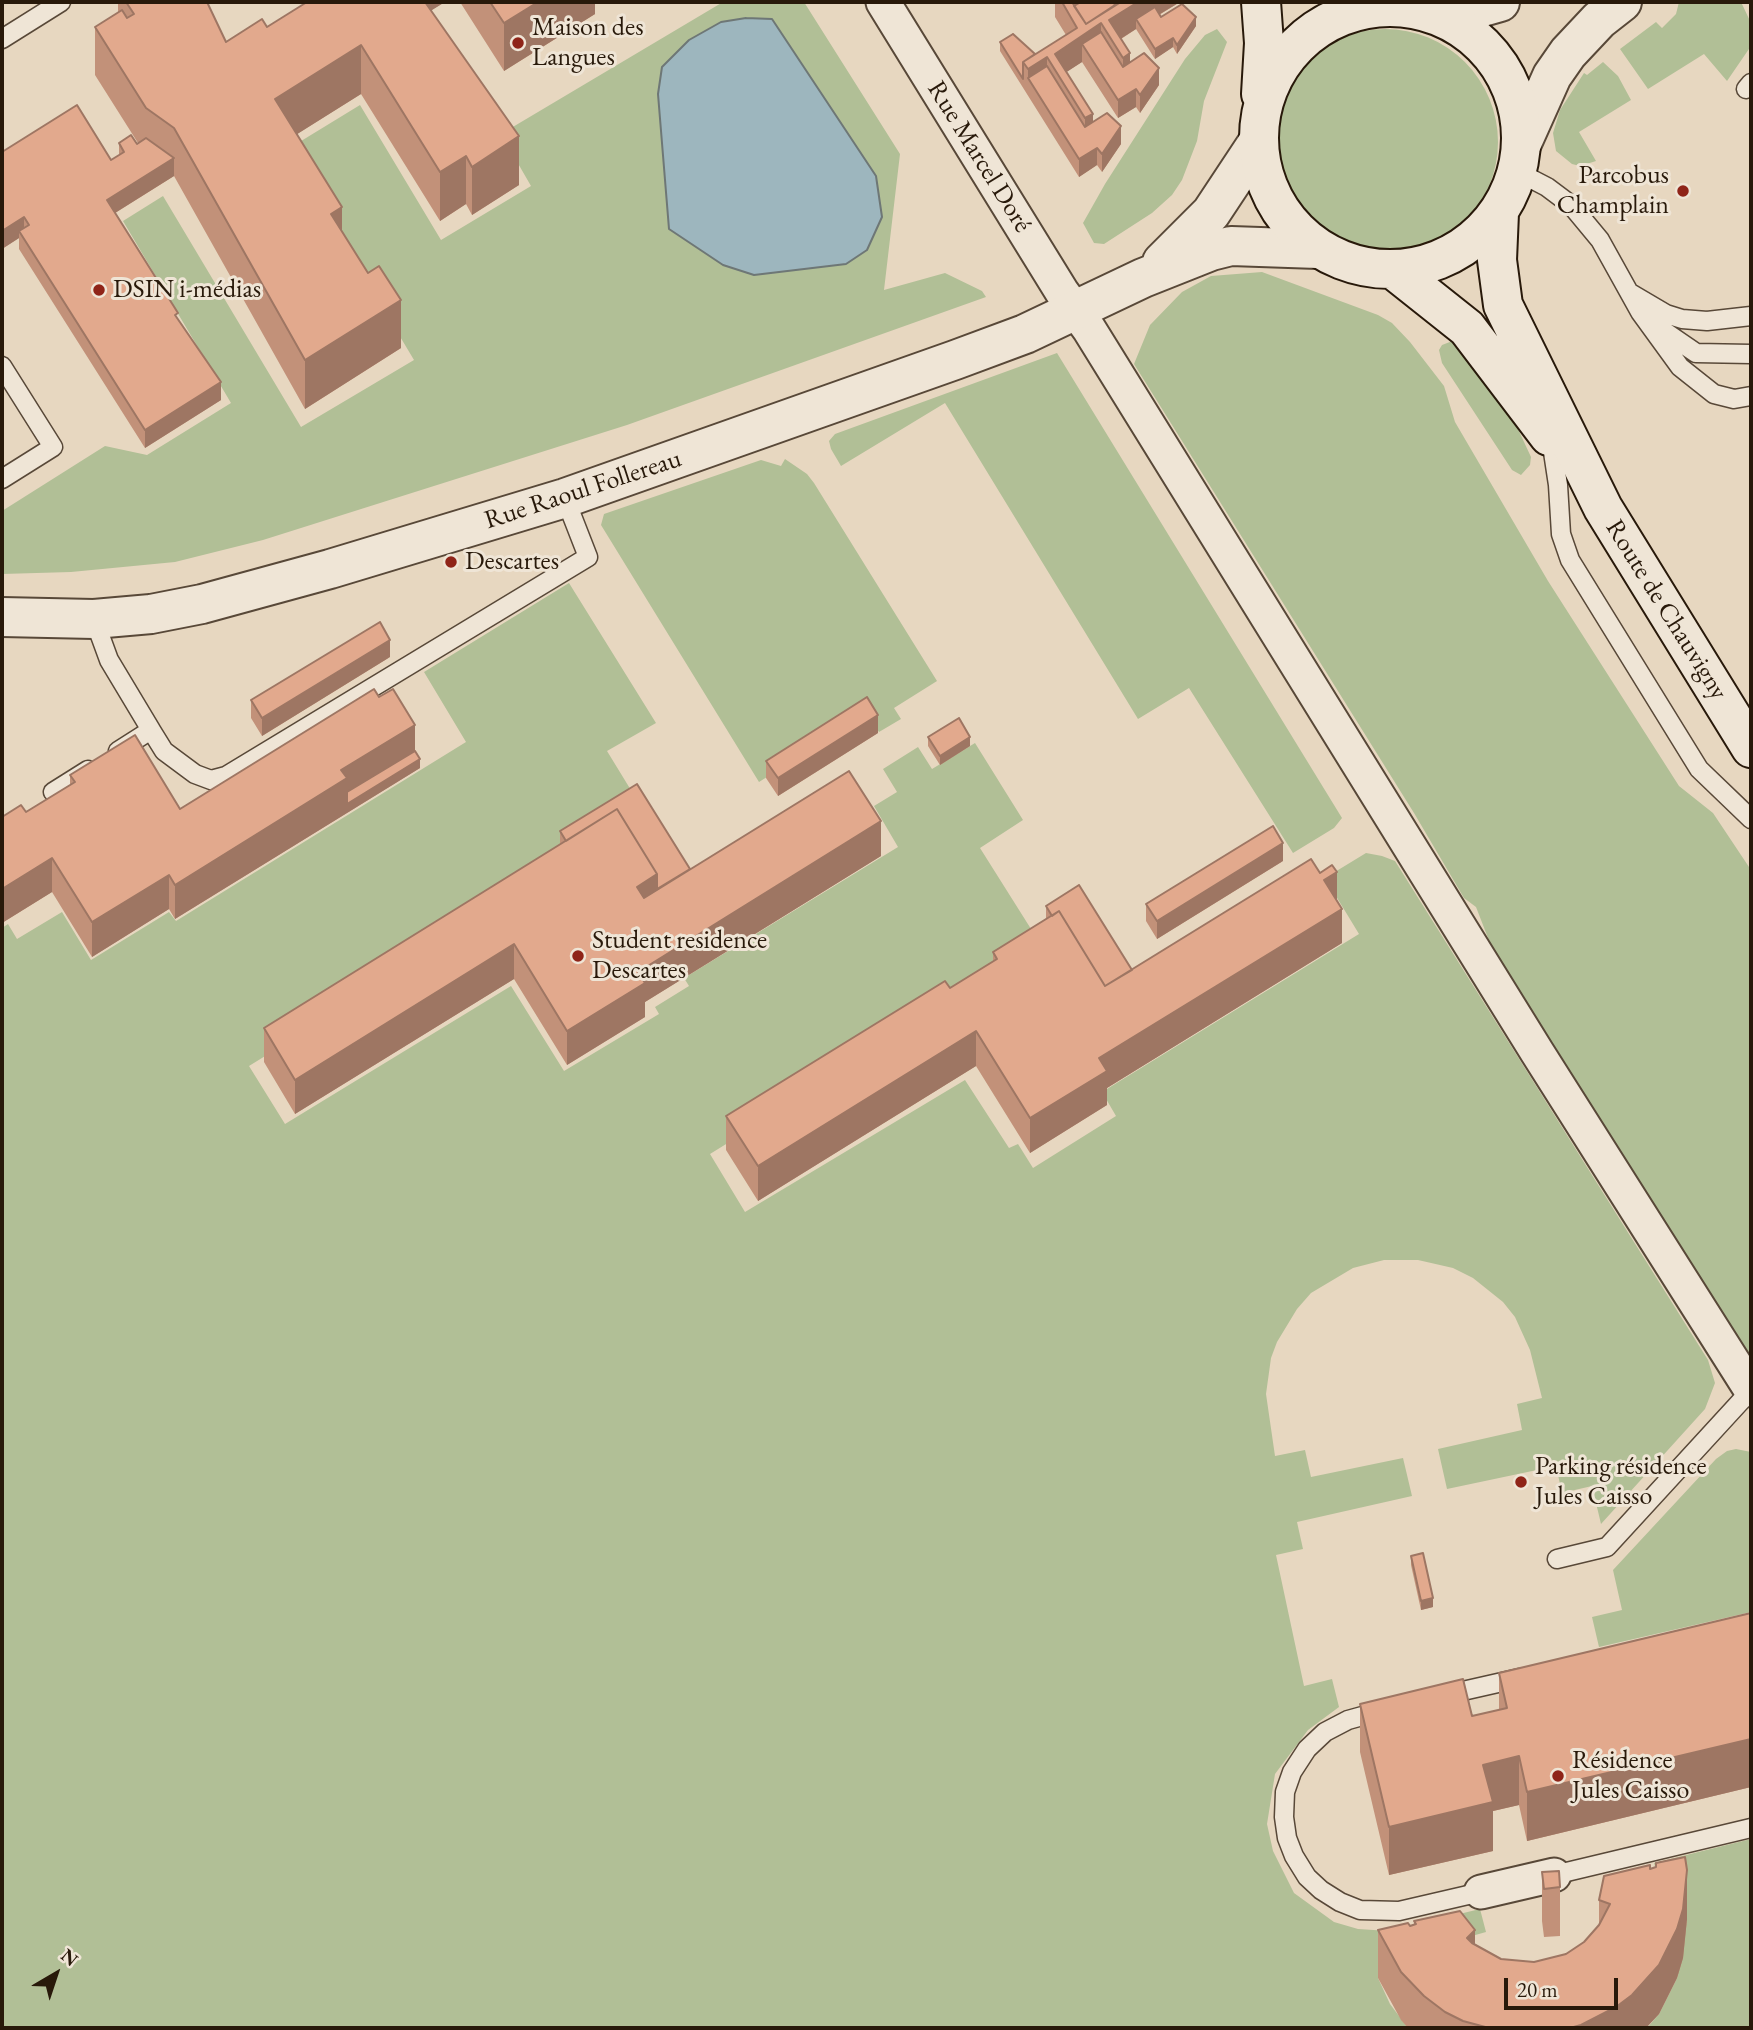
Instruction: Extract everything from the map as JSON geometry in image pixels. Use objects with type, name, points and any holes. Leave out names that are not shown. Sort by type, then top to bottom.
[{"type":"main road","points":[[1261,2],[1264,43],[1259,130],[1262,166],[1276,204],[1289,223],[1318,248],[1365,268],[1394,270],[1428,264],[1454,254],[1473,241],[1499,213]]},
{"type":"main road","points":[[1444,18],[1500,2]]},
{"type":"main road","points":[[1603,508],[1503,305],[1497,260],[1499,213],[1552,76],[1568,53],[1599,20],[1622,2]]},
{"type":"main road","points":[[1259,130],[1270,85],[1290,52],[1310,34],[1350,12],[1384,4],[1444,18],[1482,44],[1505,74],[1519,111],[1520,157]]},
{"type":"main road","name":"Rue Raoul Follereau","points":[[1143,278],[1202,225],[1259,130]]},
{"type":"main road","name":"Rue Raoul Follereau","points":[[2,617],[94,619],[151,614],[202,604],[565,498],[956,360],[1076,311],[1143,278],[1231,246],[1318,248]]},
{"type":"main road","points":[[1394,270],[1467,328],[1603,508]]},
{"type":"main road","name":"Route de Chauvigny","points":[[1603,508],[1751,748]]},
{"type":"street","name":"Rue Marcel Doré","points":[[883,2],[1522,1029],[1751,1390]]},
{"type":"street","points":[[1481,1892],[1554,1875]]},
{"type":"lane","points":[[2,39],[61,2]]},
{"type":"lane","points":[[1520,157],[1547,187],[1571,205],[1600,240],[1626,290],[1660,342],[1697,383],[1714,394],[1734,399],[1751,396]]},
{"type":"lane","points":[[1626,290],[1647,304],[1682,319],[1707,321],[1751,316]]},
{"type":"lane","points":[[1640,312],[1675,341],[1696,353],[1751,354]]},
{"type":"lane","points":[[2,366],[53,447],[2,479]]},
{"type":"lane","points":[[1551,439],[1558,485],[1561,534],[1570,560],[1699,769],[1751,819]]},
{"type":"lane","points":[[94,619],[109,660],[164,751],[195,774],[211,780],[226,776],[588,557],[565,498]]},
{"type":"lane","points":[[53,792],[151,730]]},
{"type":"lane","points":[[1557,1559],[1607,1548],[1751,1390]]},
{"type":"lane","points":[[1430,1699],[1536,1674]]},
{"type":"lane","points":[[1404,1705],[1348,1720],[1325,1732],[1307,1749],[1292,1772],[1285,1792],[1284,1817],[1290,1847],[1307,1877],[1321,1890],[1339,1902],[1360,1910],[1399,1911],[1481,1892]]},
{"type":"lane","points":[[1554,1875],[1751,1828]]},
{"type":"green space","points":[[723,2],[804,2],[900,154],[884,290],[945,273],[982,291],[986,297],[627,425],[263,540],[175,562],[71,572],[2,574],[2,511],[105,446],[147,455],[231,403],[123,221],[163,196],[301,427],[414,360],[288,149],[360,105],[441,240],[531,186],[501,134]]},
{"type":"green space","points":[[1679,2],[1741,2],[1751,23],[1751,46],[1727,81],[1704,54],[1648,89],[1620,49],[1656,22],[1662,28],[1676,14]]},
{"type":"green space","points":[[1217,29],[1227,42],[1204,101],[1197,141],[1182,180],[1172,195],[1152,213],[1104,244],[1094,243],[1083,223],[1105,184],[1185,59],[1205,35]]},
{"type":"green space","points":[[1374,29],[1396,29],[1428,37],[1465,62],[1490,99],[1498,142],[1490,185],[1465,222],[1428,247],[1396,255],[1374,255],[1332,242],[1298,214],[1280,185],[1272,153],[1272,131],[1285,89],[1313,55],[1342,37]]},
{"type":"green space","points":[[1603,62],[1618,76],[1631,100],[1579,132],[1596,161],[1580,166],[1572,164],[1556,151],[1553,133],[1560,110],[1584,73],[1587,75]]},
{"type":"green space","points":[[1262,272],[1378,315],[1392,323],[1410,342],[1444,386],[1455,422],[1548,581],[1679,786],[1713,813],[1751,870],[1751,1364],[1495,956],[1476,907],[1464,898],[1414,813],[1134,364],[1150,325],[1182,292],[1211,276]]},
{"type":"green space","points":[[1455,340],[1511,414],[1531,457],[1530,465],[1521,475],[1512,470],[1442,363],[1439,350],[1442,345]]},
{"type":"green space","points":[[1057,353],[1342,818],[1334,828],[1293,853],[1189,688],[1138,719],[945,403],[841,466],[831,449],[829,441],[835,434]]},
{"type":"green space","points":[[785,459],[807,474],[814,483],[937,681],[894,708],[901,719],[879,732],[867,714],[759,782],[601,525],[604,514],[761,460],[781,466]]},
{"type":"green space","points":[[569,583],[656,723],[607,751],[637,800],[570,868],[249,1066],[285,1124],[511,986],[564,1071],[659,1014],[655,1007],[689,986],[684,978],[898,847],[874,806],[897,792],[883,769],[918,747],[932,769],[975,743],[1023,820],[980,848],[1043,948],[710,1154],[745,1212],[965,1080],[1009,1148],[1018,1144],[1033,1168],[1116,1116],[1102,1092],[1359,934],[1325,878],[1366,853],[1395,861],[1708,1360],[1715,1383],[1705,1409],[1601,1524],[1592,1486],[1562,1493],[1556,1466],[1447,1489],[1438,1449],[1522,1430],[1517,1404],[1542,1398],[1530,1350],[1515,1317],[1503,1302],[1473,1278],[1453,1268],[1418,1260],[1384,1260],[1353,1268],[1311,1293],[1297,1309],[1277,1342],[1271,1358],[1266,1394],[1275,1456],[1305,1450],[1311,1477],[1403,1458],[1412,1496],[1297,1522],[1303,1549],[1276,1555],[1304,1686],[1332,1679],[1339,1707],[1308,1730],[1275,1774],[1267,1824],[1273,1851],[1294,1893],[1334,1922],[1358,1929],[1389,1931],[1480,1909],[1486,1932],[1454,1941],[1378,1978],[1390,2004],[1408,2028],[2,2028],[2,928],[8,924],[17,939],[62,912],[91,960],[169,912],[176,921],[466,742],[424,672]]},
{"type":"green space","points":[[1736,1449],[1751,1452],[1751,1612],[1599,1647],[1592,1617],[1622,1610],[1613,1570],[1716,1459],[1727,1451]]},
{"type":"green space","points":[[1751,1839],[1751,2028],[1647,2028],[1659,2014],[1677,1978],[1687,1919],[1685,1905],[1667,1909],[1654,1863]]},
{"type":"water","points":[[746,18],[772,19],[876,176],[882,217],[867,250],[846,264],[754,275],[723,265],[669,229],[658,94],[662,67],[689,40],[721,22]]},
{"type":"building","points":[[126,2],[207,2],[226,42],[262,19],[267,27],[307,2],[425,2],[519,136],[472,167],[466,156],[440,172],[361,45],[275,99],[342,207],[331,214],[368,273],[379,266],[401,300],[305,360],[174,128],[146,108],[95,27],[122,10],[127,18],[134,14]]},
{"type":"building","points":[[490,2],[538,2],[504,23]]},
{"type":"building","points":[[1062,2],[1072,2],[1086,24],[1121,2],[1138,2],[1109,20],[1130,53],[1123,58],[1101,23],[1055,54],[1093,114],[1085,118],[1047,57],[1028,69],[1023,62],[1077,28]]},
{"type":"building","points":[[1081,2],[1113,2],[1115,5],[1086,24],[1074,6]]},
{"type":"building","points":[[1182,4],[1196,17],[1177,45],[1173,38],[1155,49],[1136,19],[1155,7],[1161,17]]},
{"type":"building","points":[[1101,32],[1123,67],[1144,53],[1159,68],[1140,95],[1136,89],[1118,100],[1082,44]]},
{"type":"building","points":[[1013,34],[1035,54],[1023,62],[1023,79],[1000,42]]},
{"type":"building","points":[[1047,66],[1085,127],[1107,113],[1121,126],[1102,154],[1097,148],[1079,159],[1028,78]]},
{"type":"building","name":"DSIN i-médias","points":[[77,105],[111,160],[124,152],[119,143],[131,135],[137,144],[146,138],[174,158],[107,200],[178,313],[175,315],[221,382],[145,430],[19,231],[29,225],[24,217],[2,231],[2,152]]},
{"type":"building","points":[[380,622],[390,640],[262,718],[251,700]]},
{"type":"building","points":[[374,689],[379,697],[393,689],[415,725],[341,770],[347,778],[175,885],[169,875],[92,922],[52,858],[2,889],[2,817],[21,805],[26,812],[75,782],[70,775],[135,735],[180,809]]},
{"type":"building","points":[[867,697],[878,715],[778,778],[766,761]]},
{"type":"building","points":[[959,718],[970,737],[940,756],[928,737]]},
{"type":"building","points":[[415,751],[420,759],[347,804],[347,792]]},
{"type":"building","name":"Student residence Descartes","points":[[849,771],[881,821],[638,972],[645,983],[567,1031],[514,944],[295,1080],[264,1028],[617,809],[657,874],[637,887],[644,898]]},
{"type":"building","points":[[637,784],[690,869],[657,889],[657,874],[617,809],[566,841],[560,831]]},
{"type":"building","points":[[1273,826],[1283,843],[1157,921],[1146,904]]},
{"type":"building","points":[[1311,859],[1320,873],[1332,865],[1337,872],[1324,880],[1342,909],[1099,1058],[1107,1071],[1030,1118],[976,1031],[758,1166],[726,1116],[945,981],[950,988],[997,959],[993,952],[1059,911],[1105,986]]},
{"type":"building","points":[[1079,885],[1132,970],[1105,986],[1059,911],[1052,916],[1046,906]]},
{"type":"building","points":[[1423,1553],[1433,1598],[1421,1601],[1411,1556]]},
{"type":"building","points":[[1751,1613],[1751,1739],[1527,1792],[1519,1756],[1483,1765],[1493,1802],[1389,1827],[1360,1704],[1463,1679],[1472,1716],[1507,1708],[1499,1673]]},
{"type":"building","points":[[1685,1857],[1687,1870],[1683,1909],[1677,1929],[1659,1965],[1632,1995],[1616,2007],[1570,2028],[1489,2028],[1463,2021],[1445,2012],[1424,1996],[1401,1972],[1378,1930],[1408,1923],[1410,1926],[1416,1924],[1414,1921],[1460,1911],[1475,1930],[1467,1938],[1472,1943],[1501,1959],[1534,1962],[1566,1954],[1584,1942],[1599,1925],[1610,1904],[1599,1900],[1604,1876],[1650,1865],[1650,1869],[1656,1867],[1656,1863]]},
{"type":"building","points":[[1559,1871],[1560,1887],[1544,1889],[1542,1872]]},
{"type":"place","name":"Maison des Langues","points":[[518,43]]},
{"type":"place","name":"Parcobus Champlain","points":[[1683,191]]},
{"type":"place","name":"DSIN i-médias","points":[[99,290]]},
{"type":"place","name":"Descartes","points":[[451,562]]},
{"type":"place","name":"Student residence Descartes","points":[[578,956]]},
{"type":"place","name":"Parking résidence Jules Caisso","points":[[1521,1482]]},
{"type":"place","name":"Résidence Jules Caisso","points":[[1558,1776]]}]
